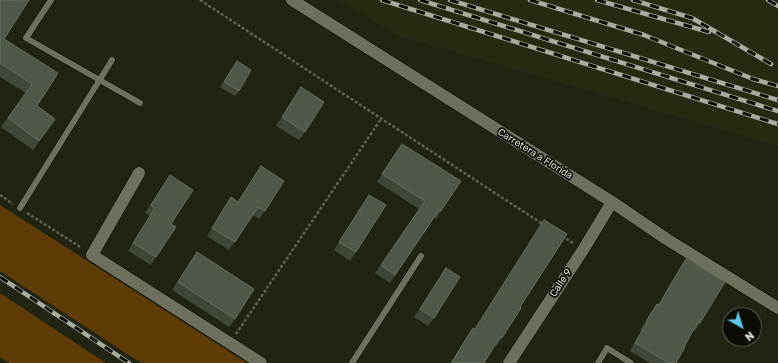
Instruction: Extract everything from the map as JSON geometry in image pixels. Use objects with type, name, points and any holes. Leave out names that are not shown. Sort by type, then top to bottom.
[{"type":"main road","name":"Carretera a Florida","points":[[292,0],[612,202],[668,240],[778,308]]},
{"type":"main road","points":[[140,173],[92,254],[261,363]]},
{"type":"main road","name":"Calle 9","points":[[509,363],[583,250],[612,202]]},
{"type":"lane","points":[[51,0],[26,38],[140,104]]},
{"type":"lane","points":[[20,208],[112,60]]},
{"type":"lane","points":[[352,363],[421,256]]},
{"type":"lane","points":[[598,363],[607,348],[632,363]]},
{"type":"path","points":[[200,0],[544,225]]},
{"type":"path","points":[[230,344],[381,119]]},
{"type":"path","points":[[0,195],[92,254]]},
{"type":"path","points":[[557,233],[583,250]]},
{"type":"shaded area","points":[[339,0],[778,0],[778,146],[396,35]]},
{"type":"shaded area","points":[[0,205],[247,363],[141,363],[0,271]]},
{"type":"shaded area","points":[[0,293],[106,363],[9,363],[0,357]]},
{"type":"building","points":[[0,0],[29,0],[4,39],[58,73],[37,106],[55,119],[39,141],[8,118],[32,84],[0,63]]},
{"type":"building","points":[[237,61],[251,70],[239,91],[224,82]]},
{"type":"building","points":[[301,87],[324,102],[305,132],[282,117]]},
{"type":"building","points":[[402,144],[461,181],[441,211],[439,210],[395,275],[381,265],[425,201],[382,174]]},
{"type":"building","points":[[261,166],[284,181],[265,211],[258,207],[235,242],[212,228],[231,197],[238,202]]},
{"type":"building","points":[[170,175],[193,190],[171,224],[176,227],[156,257],[133,243],[155,208],[151,205]]},
{"type":"building","points":[[369,195],[386,205],[356,252],[339,242]]},
{"type":"building","points":[[544,220],[567,234],[502,338],[500,337],[484,363],[451,363],[473,328],[475,329]]},
{"type":"building","points":[[197,252],[254,289],[235,319],[178,282]]},
{"type":"building","points":[[686,259],[725,282],[700,323],[698,322],[676,363],[669,363],[635,343],[647,323],[646,322],[657,304],[659,305]]},
{"type":"building","points":[[446,268],[460,277],[434,318],[420,309]]},
{"type":"railway","points":[[382,0],[778,124]]},
{"type":"railway","points":[[420,0],[778,111]]},
{"type":"railway","points":[[450,0],[778,100]]},
{"type":"railway","points":[[530,0],[644,35],[753,79],[778,86]]},
{"type":"railway","points":[[597,0],[709,32]]},
{"type":"railway","points":[[633,0],[692,18],[771,64]]},
{"type":"railway","points":[[768,0],[778,6]]},
{"type":"railway","points":[[0,277],[129,363]]}]
